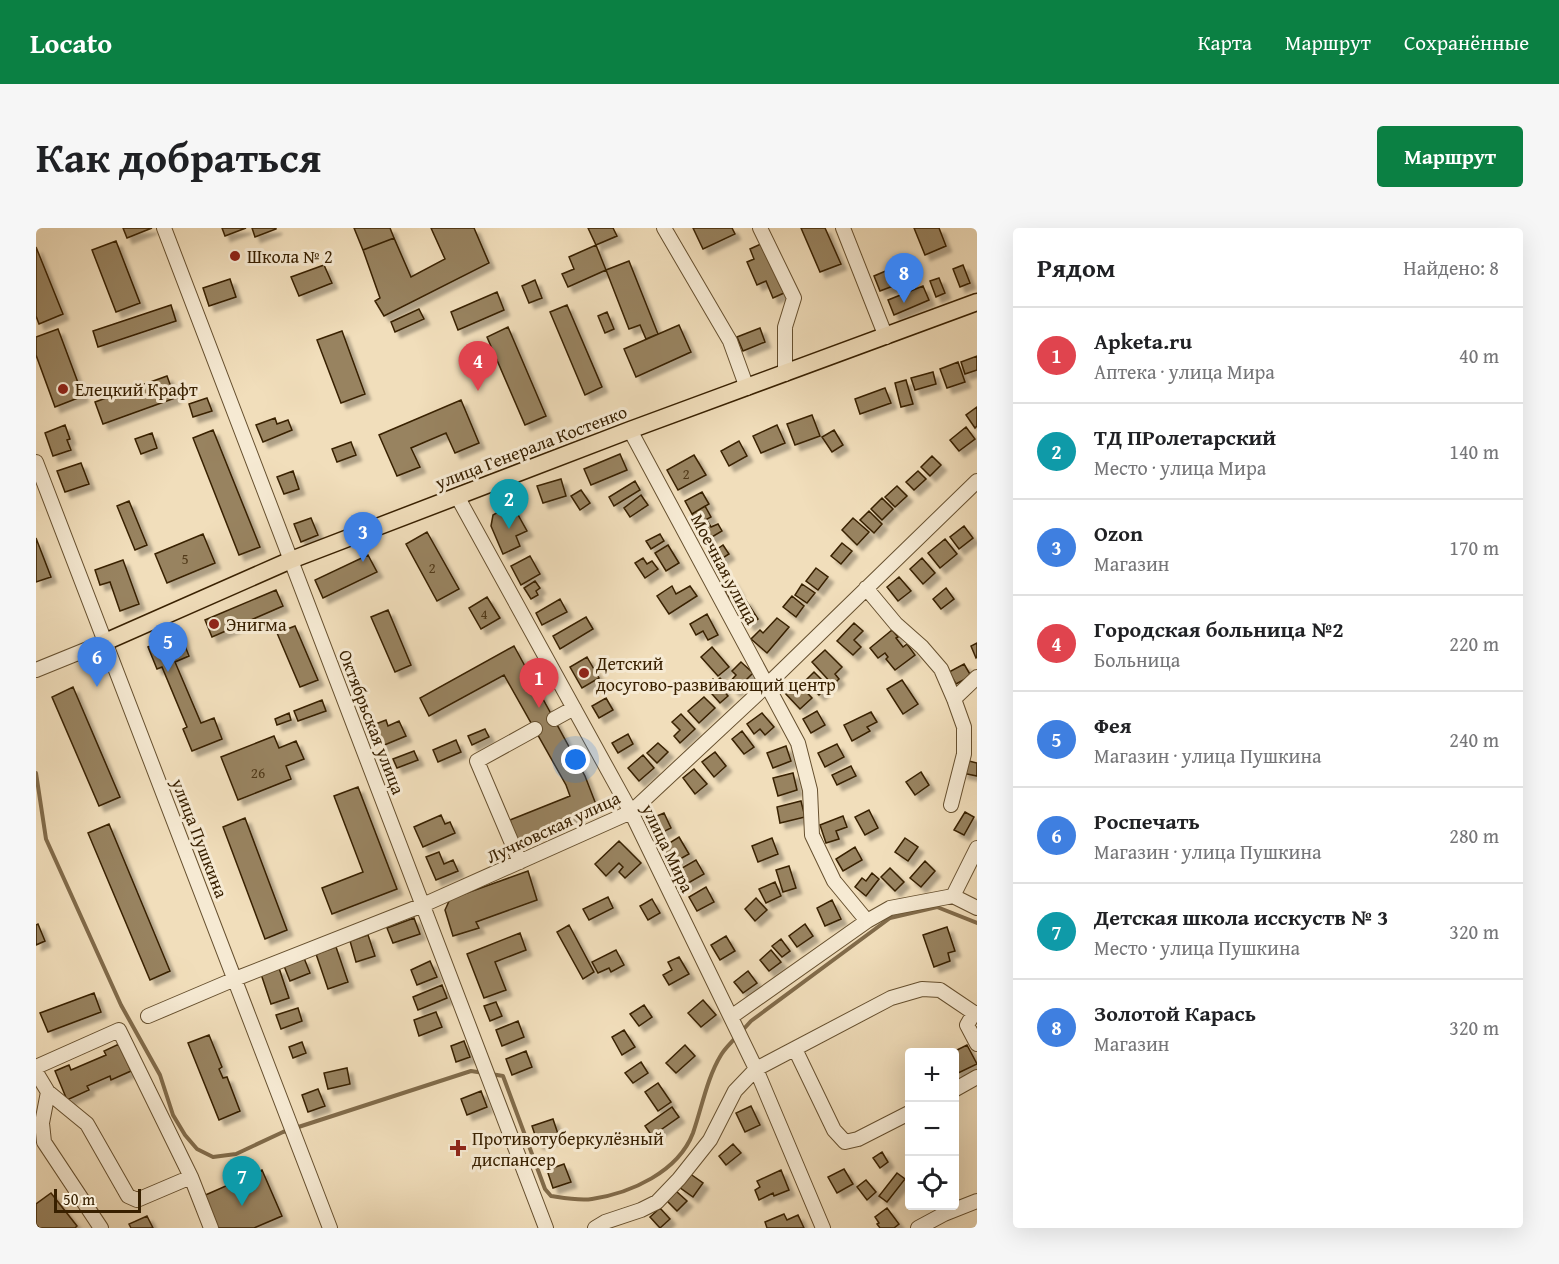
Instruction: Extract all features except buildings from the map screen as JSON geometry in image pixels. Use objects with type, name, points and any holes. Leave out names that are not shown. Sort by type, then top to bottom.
[{"type":"main road","name":"улица Генерала Костенко","points":[[105,642],[291,560],[630,430],[977,302]]},
{"type":"street","name":"Октябрьская улица","points":[[164,228],[546,1228]]},
{"type":"street","points":[[664,228],[730,341],[747,388]]},
{"type":"street","points":[[760,228],[794,298],[786,327],[785,374]]},
{"type":"street","points":[[843,228],[886,337]]},
{"type":"street","name":"Моечная улица","points":[[630,430],[798,743],[810,790],[812,835],[834,881],[867,921]]},
{"type":"street","name":"улица Пушкина","points":[[36,463],[330,1228]]},
{"type":"street","name":"Лучковская улица","points":[[148,1016],[423,905],[631,812],[767,685],[977,481]]},
{"type":"street","name":"улица Мира","points":[[457,496],[631,812],[756,1069],[823,1228]]},
{"type":"street","points":[[866,588],[896,624],[922,647],[941,669],[954,699],[964,727],[964,754],[951,805]]},
{"type":"street","points":[[36,670],[105,642]]},
{"type":"street","points":[[954,699],[977,677]]},
{"type":"street","points":[[554,719],[574,708]]},
{"type":"street","points":[[520,862],[477,761],[534,729]]},
{"type":"street","points":[[953,896],[977,848]]},
{"type":"street","points":[[731,1017],[867,921],[890,908],[953,896],[977,908]]},
{"type":"street","points":[[595,1228],[657,1202],[710,1140],[735,1092],[756,1069],[891,998],[922,989],[940,990],[975,1013],[967,1025],[977,1044]]},
{"type":"street","points":[[191,1177],[136,1200],[128,1196],[87,1124],[48,1092],[36,1069],[119,1029],[191,1177],[211,1228]]},
{"type":"street","points":[[795,1049],[834,1130],[845,1142],[858,1139],[905,1115]]},
{"type":"street","points":[[959,1087],[977,1077]]},
{"type":"street","points":[[48,1092],[42,1123],[44,1142],[101,1228]]},
{"type":"street","points":[[918,1228],[977,1200]]},
{"type":"waterway","points":[[36,773],[46,839],[121,1005],[160,1075],[173,1115],[197,1149],[213,1157],[236,1154],[283,1132],[471,1071],[484,1073]]},
{"type":"waterway","points":[[741,1032],[751,1021],[890,918],[937,907],[977,923]]},
{"type":"waterway","points":[[491,1074],[503,1076],[545,1189],[551,1196],[592,1199],[637,1186],[652,1178],[676,1159],[686,1147],[693,1133],[716,1064],[724,1050],[736,1037]]},
{"type":"place","name":"Школа № 2","points":[[235,256]]},
{"type":"place","name":"Золотой Карась","points":[[904,303]]},
{"type":"place","name":"Елецкий Крафт","points":[[63,389]]},
{"type":"place","name":"Городская больница №2","points":[[478,391]]},
{"type":"place","name":"ТД ПРолетарский","points":[[509,529]]},
{"type":"place","name":"Ozon","points":[[363,562]]},
{"type":"place","name":"Энигма","points":[[214,624]]},
{"type":"place","name":"Фея","points":[[168,672]]},
{"type":"place","name":"Детский досугово-развивающий центр","points":[[584,673]]},
{"type":"place","name":"Роспечать","points":[[97,687]]},
{"type":"place","name":"Apketa.ru","points":[[539,708]]},
{"type":"place","name":"Противотуберкулёзный диспансер","points":[[458,1148]]},
{"type":"place","name":"Детская школа исскуств № 3","points":[[242,1206]]}]
